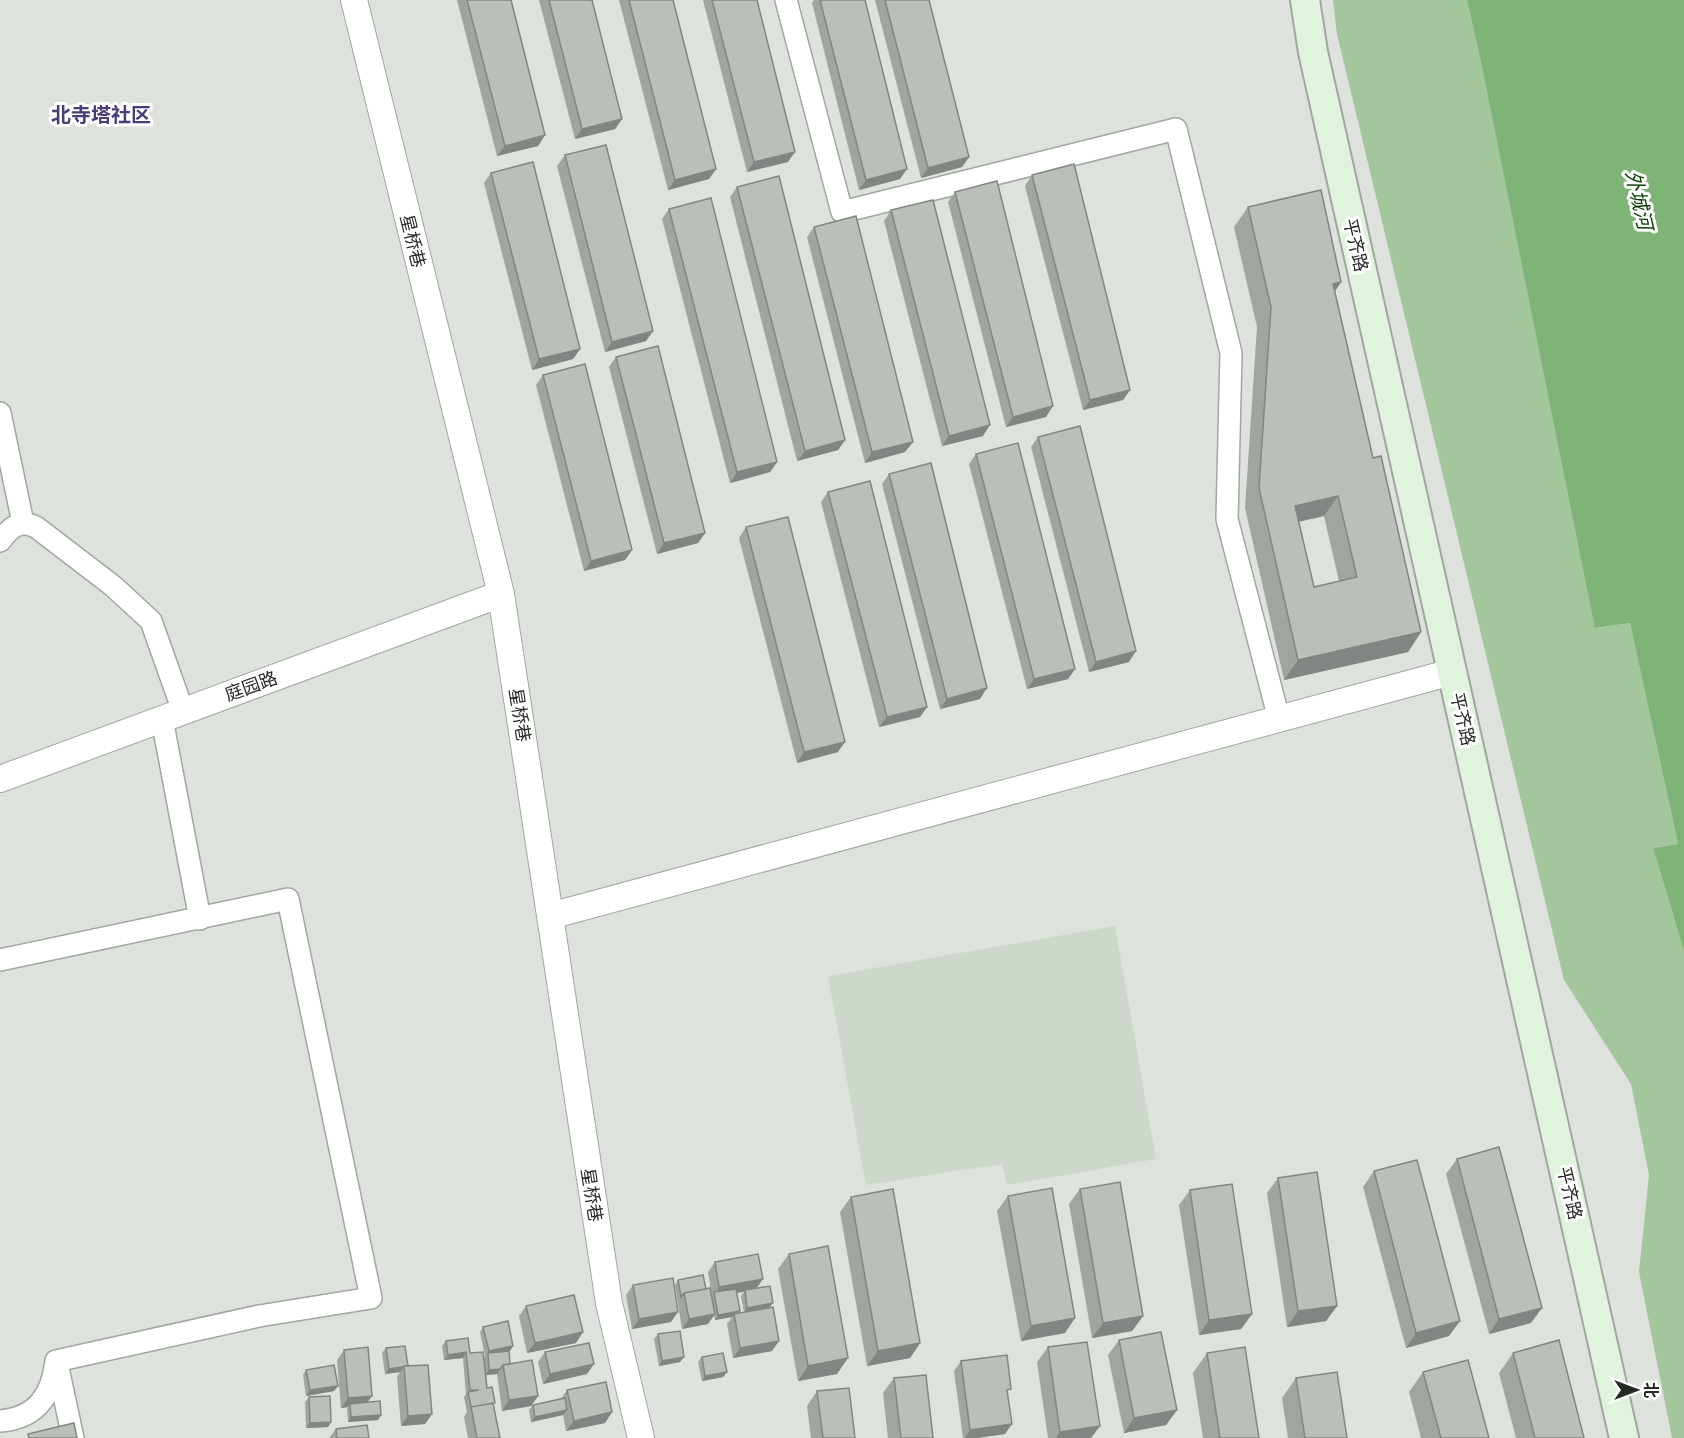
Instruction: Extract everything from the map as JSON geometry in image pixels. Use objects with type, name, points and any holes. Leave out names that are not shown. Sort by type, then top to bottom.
[{"type":"main road","name":"平齐路","points":[[1305,0],[1316,64],[1624,1438]]},
{"type":"street","name":"星桥巷","points":[[354,0],[501,594],[609,1303],[642,1438]]},
{"type":"street","points":[[786,0],[842,212],[1176,129],[1231,353],[1227,519],[1279,719]]},
{"type":"street","points":[[0,413],[22,524]]},
{"type":"street","points":[[0,541],[16,525],[36,526],[113,586],[152,621],[172,715],[200,919]]},
{"type":"street","name":"庭园路","points":[[0,779],[501,594]]},
{"type":"street","points":[[550,916],[1452,672]]},
{"type":"street","points":[[0,960],[288,899],[371,1298],[259,1316],[56,1361]]},
{"type":"street","points":[[0,1421],[22,1416],[37,1407],[48,1394],[54,1378],[56,1361]]},
{"type":"street","points":[[56,1361],[73,1438]]},
{"type":"shaded area","points":[[1333,0],[1467,0],[1596,628],[1630,623],[1678,844],[1653,848],[1684,951],[1684,1438],[1672,1438],[1639,1272],[1649,1175],[1631,1084],[1564,980],[1337,34]]},
{"type":"shaded area","points":[[1115,926],[1156,1159],[1007,1185],[1002,1164],[866,1185],[828,976]]},
{"type":"water","name":"外城河","points":[[1467,0],[1684,0],[1684,951],[1653,848],[1678,844],[1630,623],[1595,628]]},
{"type":"building","points":[[467,0],[511,0],[545,135],[505,146]]},
{"type":"building","points":[[549,0],[592,0],[622,119],[582,129]]},
{"type":"building","points":[[629,0],[673,0],[716,169],[675,180]]},
{"type":"building","points":[[712,0],[757,0],[795,152],[754,162]]},
{"type":"building","points":[[820,0],[865,0],[907,169],[866,180]]},
{"type":"building","points":[[885,0],[929,0],[969,157],[928,168]]},
{"type":"building","points":[[606,145],[653,331],[612,342],[565,155]]},
{"type":"building","points":[[533,162],[580,349],[539,359],[491,173]]},
{"type":"building","points":[[1074,164],[1130,390],[1090,400],[1032,175]]},
{"type":"building","points":[[779,176],[845,440],[805,451],[737,187]]},
{"type":"building","points":[[997,181],[1053,406],[1013,417],[955,192]]},
{"type":"building","points":[[1321,190],[1341,282],[1333,284],[1373,458],[1381,456],[1421,632],[1298,660],[1259,488],[1271,307],[1248,207]],"holes":[[[1338,496],[1357,577],[1314,587],[1295,506]]]},
{"type":"building","points":[[711,198],[777,462],[737,472],[669,209]]},
{"type":"building","points":[[933,200],[990,425],[949,436],[891,210]]},
{"type":"building","points":[[856,216],[913,442],[872,452],[814,227]]},
{"type":"building","points":[[658,346],[705,533],[664,543],[616,357]]},
{"type":"building","points":[[585,364],[632,550],[591,561],[543,375]]},
{"type":"building","points":[[1080,426],[1136,651],[1096,662],[1038,437]]},
{"type":"building","points":[[1018,443],[1075,669],[1034,679],[976,454]]},
{"type":"building","points":[[931,463],[987,688],[947,699],[889,474]]},
{"type":"building","points":[[870,481],[927,707],[887,717],[828,492]]},
{"type":"building","points":[[788,517],[845,742],[804,752],[746,527]]},
{"type":"building","points":[[1499,1147],[1542,1308],[1499,1319],[1457,1159]]},
{"type":"building","points":[[1417,1160],[1460,1321],[1416,1333],[1374,1171]]},
{"type":"building","points":[[1317,1172],[1337,1306],[1298,1311],[1278,1178]]},
{"type":"building","points":[[1120,1182],[1143,1316],[1103,1323],[1080,1189]]},
{"type":"building","points":[[1232,1184],[1252,1314],[1209,1320],[1190,1190]]},
{"type":"building","points":[[1052,1188],[1075,1318],[1031,1326],[1008,1196]]},
{"type":"building","points":[[893,1189],[920,1343],[878,1351],[851,1197]]},
{"type":"building","points":[[828,1246],[848,1358],[808,1366],[789,1254]]},
{"type":"building","points":[[758,1254],[763,1279],[719,1287],[715,1262]]},
{"type":"building","points":[[703,1275],[706,1289],[684,1293],[681,1297],[678,1280]]},
{"type":"building","points":[[673,1278],[678,1312],[639,1319],[633,1285]]},
{"type":"building","points":[[770,1286],[773,1303],[747,1308],[745,1290]]},
{"type":"building","points":[[710,1288],[715,1314],[689,1319],[684,1293]]},
{"type":"building","points":[[736,1289],[740,1311],[718,1315],[714,1292]]},
{"type":"building","points":[[574,1295],[583,1332],[535,1343],[526,1306]]},
{"type":"building","points":[[773,1307],[779,1341],[740,1348],[734,1314]]},
{"type":"building","points":[[508,1321],[513,1346],[489,1351],[483,1327]]},
{"type":"building","points":[[680,1331],[684,1357],[662,1361],[658,1334]]},
{"type":"building","points":[[1161,1332],[1177,1410],[1134,1418],[1119,1340]]},
{"type":"building","points":[[468,1338],[470,1353],[483,1352],[487,1388],[492,1387],[495,1403],[471,1407],[468,1392],[479,1390],[470,1390],[466,1352],[448,1355],[446,1341]]},
{"type":"building","points":[[1559,1340],[1584,1438],[1535,1438],[1513,1353]]},
{"type":"building","points":[[1087,1342],[1100,1426],[1060,1432],[1048,1347]]},
{"type":"building","points":[[589,1343],[594,1364],[550,1374],[545,1352]]},
{"type":"building","points":[[405,1346],[408,1366],[389,1369],[386,1348]]},
{"type":"building","points":[[368,1347],[372,1396],[348,1398],[344,1350]]},
{"type":"building","points":[[1245,1347],[1259,1438],[1220,1438],[1207,1353]]},
{"type":"building","points":[[509,1351],[510,1364],[503,1365],[500,1369],[489,1370],[488,1353]]},
{"type":"building","points":[[723,1353],[727,1372],[705,1376],[702,1357]]},
{"type":"building","points":[[1007,1355],[1011,1389],[1007,1390],[1012,1424],[970,1430],[961,1361]]},
{"type":"building","points":[[532,1360],[538,1396],[509,1400],[503,1365]]},
{"type":"building","points":[[1468,1360],[1489,1438],[1441,1438],[1423,1372]]},
{"type":"building","points":[[334,1365],[338,1386],[310,1390],[306,1370]]},
{"type":"building","points":[[428,1365],[432,1414],[408,1416],[404,1366]]},
{"type":"building","points":[[1337,1372],[1347,1438],[1305,1438],[1296,1378]]},
{"type":"building","points":[[926,1375],[933,1438],[901,1438],[894,1378]]},
{"type":"building","points":[[606,1382],[612,1412],[574,1421],[567,1390]]},
{"type":"building","points":[[849,1388],[855,1438],[823,1438],[817,1391]]},
{"type":"building","points":[[330,1396],[331,1422],[310,1423],[309,1397]]},
{"type":"building","points":[[565,1398],[567,1410],[535,1417],[533,1405]]},
{"type":"building","points":[[380,1401],[381,1415],[351,1417],[350,1404]]},
{"type":"building","points":[[493,1403],[500,1438],[477,1438],[471,1407]]},
{"type":"building","points":[[74,1423],[77,1438],[29,1438],[28,1434]]},
{"type":"building","points":[[367,1425],[369,1438],[337,1438],[336,1429]]},
{"type":"district","name":"北寺塔社区","points":[[101,115]]}]
